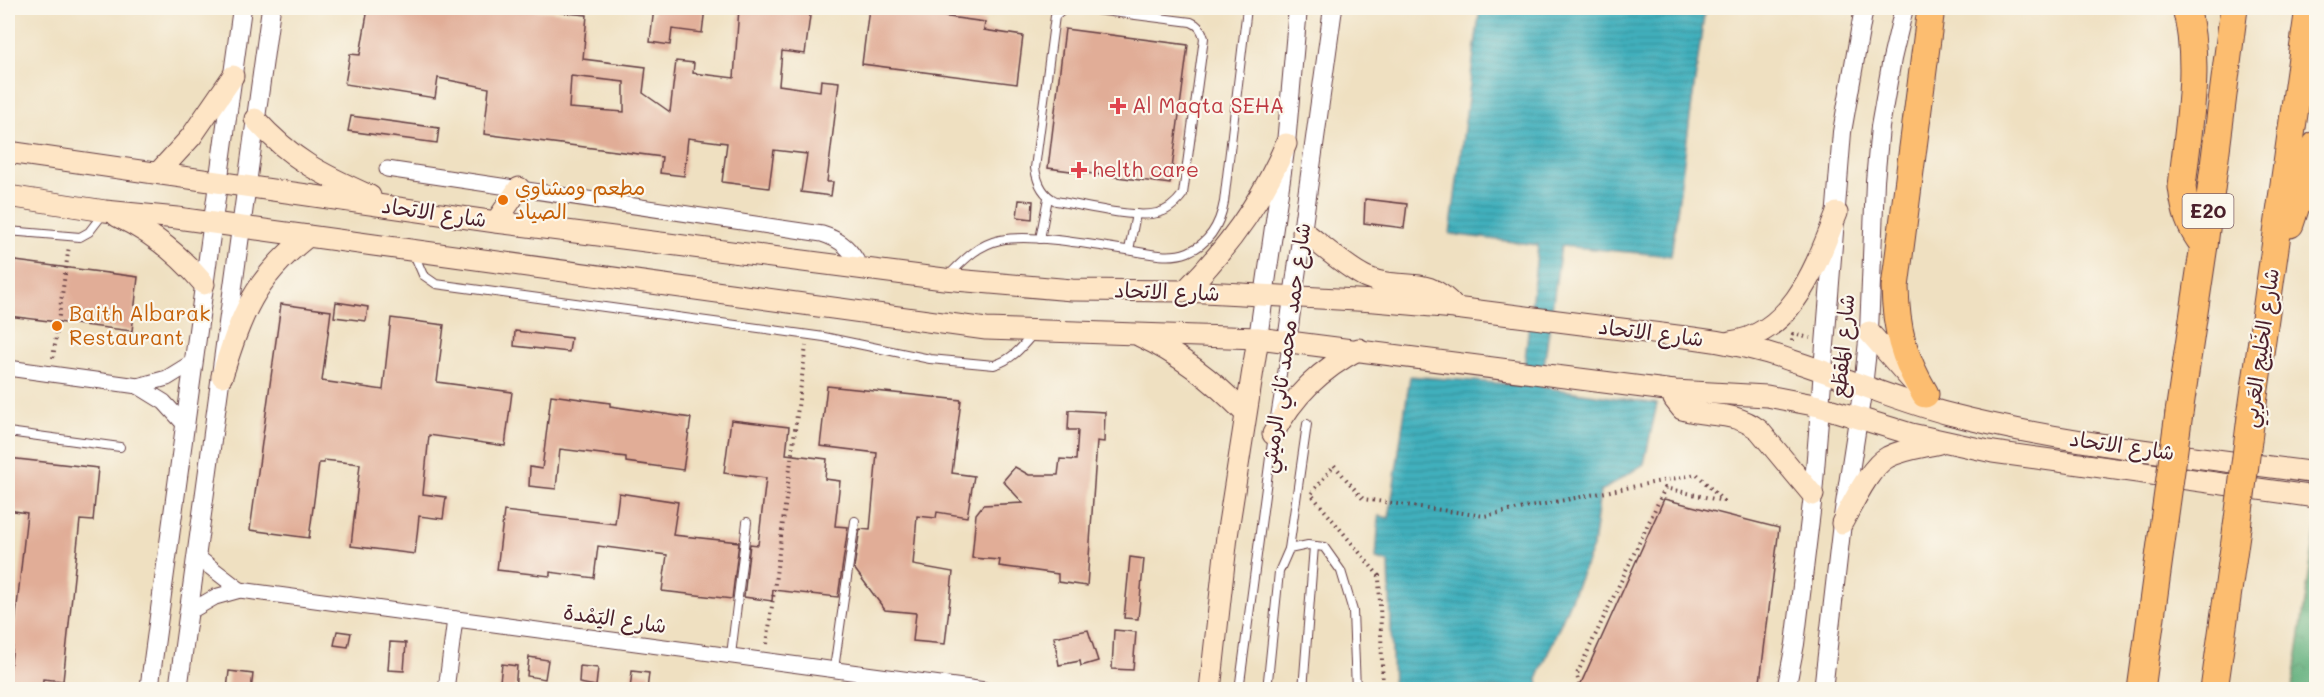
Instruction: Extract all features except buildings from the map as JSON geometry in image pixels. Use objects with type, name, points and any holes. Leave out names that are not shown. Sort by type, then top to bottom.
[{"type":"highway","points":[[1925,394],[1911,369],[1901,343],[1895,315],[1895,287],[1931,8]]},
{"type":"highway","points":[[2186,8],[2192,32],[2194,57],[2182,187],[2185,208],[2193,231],[2204,245]]},
{"type":"highway","name":"E20","points":[[2141,690],[2204,245],[2234,8]]},
{"type":"highway","name":"شارع الخَلِيج العَربِي","points":[[2214,690],[2309,8]]},
{"type":"highway","points":[[2274,258],[2295,214],[2316,145]]},
{"type":"main road","points":[[158,173],[191,137],[233,76]]},
{"type":"main road","points":[[255,119],[274,140],[323,176],[395,207]]},
{"type":"main road","points":[[1185,291],[1208,268],[1246,220],[1275,171],[1286,144]]},
{"type":"main road","name":"شارع الاتحاد","points":[[8,152],[496,222],[944,279],[1072,290],[1185,291],[1455,308],[1728,342],[1790,360],[1946,414],[2079,440],[2316,473]]},
{"type":"main road","points":[[496,222],[519,188]]},
{"type":"main road","name":"شارع الاتحاد","points":[[8,196],[956,325],[1258,338],[1359,349],[1674,391],[1767,396],[1819,406],[1943,442],[2030,459],[2316,498]]},
{"type":"main road","points":[[105,211],[128,222],[170,249],[204,284]]},
{"type":"main road","points":[[1728,342],[1754,337],[1765,331],[1790,307],[1812,272],[1837,213]]},
{"type":"main road","points":[[1303,231],[1360,274],[1378,281],[1426,286],[1437,291],[1455,308]]},
{"type":"main road","points":[[222,376],[240,321],[249,302],[272,270],[308,236]]},
{"type":"main road","points":[[1869,332],[1886,353],[1946,414]]},
{"type":"main road","points":[[1134,333],[1156,343],[1197,369],[1245,413]]},
{"type":"main road","name":"شارع حمد محمد ثاني الرميثي","points":[[1208,688],[1227,536],[1258,338]]},
{"type":"main road","points":[[1273,434],[1285,412],[1300,392],[1328,368],[1359,349]]},
{"type":"main road","points":[[1674,391],[1674,399],[1682,409],[1731,415],[1750,424],[1766,438],[1813,495]]},
{"type":"main road","points":[[1842,523],[1861,490],[1884,459],[1901,452],[1943,442]]},
{"type":"street","points":[[152,687],[184,425],[220,182],[242,8]]},
{"type":"street","points":[[178,689],[271,8]]},
{"type":"street","name":"شارع حمد محمد ثاني الرميثي","points":[[1258,338],[1286,144],[1298,8]]},
{"type":"street","name":"شارع حمد محمد ثاني الرميثي","points":[[1287,341],[1333,8]]},
{"type":"street","name":"شارع المَقطَع","points":[[1786,690],[1795,644],[1813,495],[1842,132],[1864,8]]},
{"type":"street","name":"شارع المَقطَع","points":[[1823,690],[1842,523],[1859,418],[1869,332],[1875,181],[1880,127],[1904,8]]},
{"type":"street","points":[[387,169],[822,234],[835,238],[846,246],[855,256],[861,269]]},
{"type":"street","points":[[138,386],[167,378],[193,362]]},
{"type":"street","points":[[8,368],[138,386],[164,402],[184,425]]},
{"type":"street","points":[[196,556],[240,590]]},
{"type":"street","name":"شارع اليَمْدة","points":[[189,612],[215,597],[240,590],[834,669],[904,684],[985,690]]},
{"type":"street","points":[[446,690],[455,619]]},
{"type":"lane","points":[[1064,8],[1055,16],[1035,168],[1040,185],[1048,198],[1056,201],[1136,214],[1156,214],[1164,211],[1178,201],[1183,194],[1203,32],[1191,22],[1080,8]]},
{"type":"lane","points":[[944,279],[972,252],[990,242],[1011,238],[1040,239],[1162,255],[1188,252],[1204,241],[1216,227],[1224,202],[1247,8]]},
{"type":"lane","points":[[1040,239],[1048,198]]},
{"type":"lane","points":[[8,231],[70,237],[85,235],[105,211]]},
{"type":"lane","points":[[1129,250],[1136,214]]},
{"type":"lane","points":[[413,250],[423,275],[436,284],[808,335],[930,359],[994,365],[1009,359],[1037,330]]},
{"type":"lane","name":"شارع حمد محمد ثاني الرميثي","points":[[1239,690],[1287,341]]},
{"type":"lane","points":[[1267,690],[1279,572],[1289,549],[1307,424]]},
{"type":"lane","points":[[8,432],[120,447]]},
{"type":"lane","points":[[834,669],[855,521]]},
{"type":"lane","points":[[730,655],[747,522]]},
{"type":"lane","points":[[1303,690],[1314,546]]},
{"type":"lane","points":[[1289,549],[1324,547],[1341,571],[1353,611],[1356,690]]},
{"type":"path","points":[[51,373],[70,237]]},
{"type":"path","points":[[764,660],[808,335]]},
{"type":"path","points":[[1383,690],[1379,576],[1311,494],[1334,465],[1364,499],[1484,516],[1696,474],[1723,501],[1665,488],[1577,674],[1580,690]]},
{"type":"green space","points":[[2316,527],[2316,689],[2292,689]]},
{"type":"water","points":[[1480,8],[1705,8],[1671,256],[1561,246],[1541,387],[1657,404],[1644,464],[1600,492],[1593,547],[1538,677],[1539,689],[1393,689],[1389,563],[1376,559],[1379,516],[1389,518],[1410,376],[1522,385],[1538,245],[1450,234]]},
{"type":"place","name":"Al Maqta SEHA","points":[[1118,106]]},
{"type":"place","name":"helth care","points":[[1079,170]]},
{"type":"place","name":"مطعم ومشاوي الصياد","points":[[503,200]]},
{"type":"place","name":"Baith Albarak Restaurant","points":[[57,326]]}]
